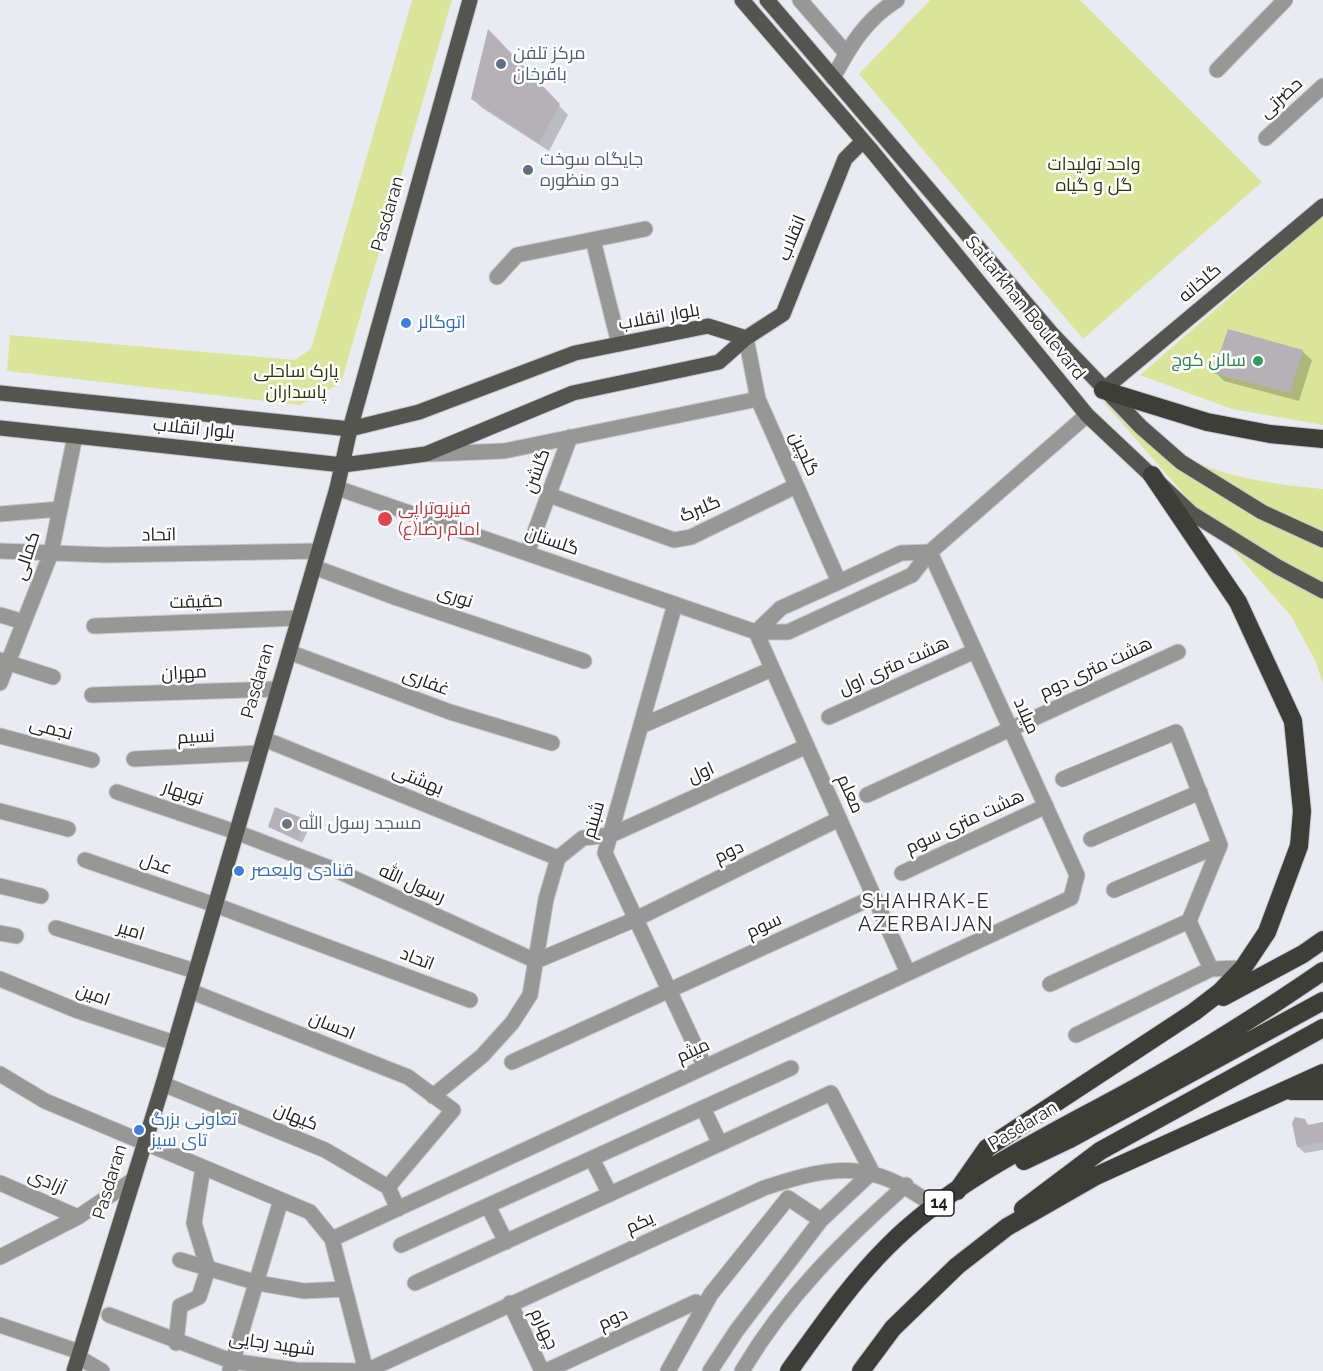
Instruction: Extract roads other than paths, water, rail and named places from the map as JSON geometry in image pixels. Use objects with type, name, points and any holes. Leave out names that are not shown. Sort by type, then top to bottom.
[{"type":"highway","points":[[1103,390],[1208,422],[1270,434],[1323,439]]},
{"type":"highway","points":[[957,1191],[987,1149],[1194,1012],[1220,992],[1243,968],[1267,932],[1299,846],[1302,811],[1293,721],[1238,602],[1152,475]]},
{"type":"highway","points":[[1194,1012],[1303,954],[1323,940]]},
{"type":"highway","name":"Pasdaran","points":[[789,1371],[829,1315],[888,1246],[934,1206],[1062,1126],[1134,1089],[1254,1018],[1323,970]]},
{"type":"highway","points":[[957,1191],[1068,1140],[1323,1001]]},
{"type":"highway","points":[[989,1242],[1035,1197],[1100,1151],[1323,1028]]},
{"type":"highway","points":[[861,1371],[892,1328],[957,1266],[1007,1227],[1096,1176],[1323,1073]]},
{"type":"highway","points":[[1283,1092],[1323,1091]]},
{"type":"main road","name":"Pasdaran","points":[[77,1360],[163,1084],[314,567],[343,465],[350,429],[470,0]]},
{"type":"main road","name":"Sattarkhan Boulevard","points":[[742,0],[863,141],[1087,415],[1191,513],[1278,567],[1323,591]]},
{"type":"main road","name":"Sattarkhan Boulevard","points":[[767,0],[1103,390],[1181,462],[1262,512],[1323,540]]},
{"type":"main road","name":"انقلاب","points":[[746,338],[783,314],[845,159],[863,141]]},
{"type":"main road","name":"گلخانه","points":[[1103,390],[1323,206]]},
{"type":"main road","name":"بلوار انقلاب","points":[[0,393],[350,429],[419,412],[575,352],[708,326],[746,338]]},
{"type":"main road","name":"بلوار انقلاب","points":[[0,428],[343,465],[426,454],[573,393],[719,362],[746,338]]},
{"type":"street","points":[[800,0],[846,53]]},
{"type":"street","points":[[833,78],[846,53],[877,12],[897,0]]},
{"type":"street","points":[[1217,70],[1285,0]]},
{"type":"street","name":"حضرتی","points":[[1266,138],[1323,86]]},
{"type":"street","points":[[497,277],[517,255],[645,229]]},
{"type":"street","points":[[593,240],[619,344]]},
{"type":"street","name":"گلچین","points":[[746,338],[758,399],[839,582]]},
{"type":"street","points":[[426,454],[504,451],[758,399]]},
{"type":"street","name":"گلستان","points":[[336,488],[756,632],[788,632],[912,574],[930,552],[1087,415]]},
{"type":"street","name":"کمالی","points":[[0,683],[4,661],[24,622],[51,553],[75,436]]},
{"type":"street","name":"گلشن","points":[[527,553],[570,437]]},
{"type":"street","name":"گلبرگ","points":[[549,495],[675,540],[691,537],[796,486]]},
{"type":"street","points":[[0,514],[60,509]]},
{"type":"street","name":"اتحاد","points":[[0,551],[107,555],[318,551]]},
{"type":"street","points":[[756,632],[781,608],[901,553],[930,552]]},
{"type":"street","name":"میلاد","points":[[930,552],[1077,874],[1071,898]]},
{"type":"street","name":"نوری","points":[[314,567],[397,598],[584,661]]},
{"type":"street","name":"شبنم","points":[[675,604],[605,853],[705,1067]]},
{"type":"street","points":[[0,615],[24,622]]},
{"type":"street","name":"حقیقت","points":[[94,626],[299,618]]},
{"type":"street","name":"معلم","points":[[756,632],[908,973]]},
{"type":"street","name":"هشت متری اول","points":[[829,717],[975,651]]},
{"type":"street","name":"غفاری","points":[[289,652],[450,712],[552,743]]},
{"type":"street","name":"هشت متری دوم","points":[[867,795],[1178,652]]},
{"type":"street","points":[[4,661],[54,677]]},
{"type":"street","points":[[641,726],[772,669]]},
{"type":"street","name":"مهران","points":[[92,695],[278,689]]},
{"type":"street","points":[[1050,984],[1189,921],[1220,845],[1176,732],[1063,779]]},
{"type":"street","name":"نجمی","points":[[0,736],[92,760]]},
{"type":"street","name":"نسیم","points":[[134,759],[261,746]]},
{"type":"street","name":"بهشتی","points":[[261,746],[558,858]]},
{"type":"street","name":"اول","points":[[558,858],[583,838],[611,835],[807,746]]},
{"type":"street","name":"نوبهار","points":[[117,792],[237,832]]},
{"type":"street","points":[[1091,839],[1200,792]]},
{"type":"street","name":"هشت متری سوم","points":[[902,873],[1046,806]]},
{"type":"street","points":[[0,811],[68,829]]},
{"type":"street","name":"دوم","points":[[536,961],[636,919],[839,819]]},
{"type":"street","name":"رسول الله","points":[[237,832],[340,872],[536,961]]},
{"type":"street","points":[[1114,890],[1220,845]]},
{"type":"street","points":[[433,1096],[482,1056],[512,1023],[530,995],[546,899],[558,858]]},
{"type":"street","name":"عدل","points":[[85,860],[215,904]]},
{"type":"street","points":[[0,886],[40,896]]},
{"type":"street","name":"سوم","points":[[512,1062],[874,897]]},
{"type":"street","name":"میثم","points":[[332,1239],[1071,898]]},
{"type":"street","name":"اتحاد","points":[[215,904],[470,1000]]},
{"type":"street","points":[[1189,921],[1211,969]]},
{"type":"street","name":"امیر","points":[[56,928],[195,971]]},
{"type":"street","points":[[0,933],[16,936]]},
{"type":"street","points":[[1076,1035],[1211,969],[1243,968]]},
{"type":"street","name":"امین","points":[[0,979],[78,1011],[175,1043]]},
{"type":"street","name":"احسان","points":[[190,991],[408,1077],[453,1110],[388,1187]]},
{"type":"street","points":[[401,1245],[791,1068]]},
{"type":"street","points":[[0,1074],[45,1101],[310,1212],[332,1239],[366,1371]]},
{"type":"street","name":"کیهان","points":[[163,1084],[325,1150],[388,1187]]},
{"type":"street","points":[[415,1283],[831,1093],[872,1172],[821,1220],[737,1330],[710,1371]]},
{"type":"street","points":[[704,1108],[720,1144]]},
{"type":"street","points":[[592,1158],[610,1194]]},
{"type":"street","points":[[176,1343],[180,1306],[199,1297],[208,1269],[194,1223],[203,1168]]},
{"type":"street","name":"یکم","points":[[366,1371],[764,1188],[807,1174],[851,1170],[872,1172],[906,1185],[934,1206]]},
{"type":"street","points":[[0,1257],[78,1217],[133,1180]]},
{"type":"street","name":"آزادی","points":[[0,1183],[78,1217]]},
{"type":"street","points":[[742,1371],[756,1348],[807,1281],[843,1241],[906,1185]]},
{"type":"street","points":[[388,1187],[398,1209]]},
{"type":"street","points":[[668,1371],[711,1294],[788,1198],[821,1220]]},
{"type":"street","points":[[230,1366],[258,1283],[281,1200]]},
{"type":"street","points":[[488,1206],[506,1242]]},
{"type":"street","points":[[180,1260],[258,1283],[304,1291],[344,1289]]},
{"type":"street","name":"دوم","points":[[544,1371],[696,1302]]},
{"type":"street","name":"چهارم","points":[[510,1303],[544,1371]]},
{"type":"street","name":"شهید رجایی","points":[[109,1315],[230,1366],[366,1371]]},
{"type":"street","points":[[0,1325],[102,1371]]},
{"type":"place","name":"مرکز تلفن باقرخان","points":[[501,64]]},
{"type":"place","name":"جایگاه سوخت دو منظوره","points":[[528,170]]},
{"type":"place","name":"اتوگالر","points":[[406,323]]},
{"type":"place","name":"سالن کوچ","points":[[1258,361]]},
{"type":"place","name":"فیزیوتراپی امام رضا(ع)","points":[[385,519]]},
{"type":"place","name":"مسجد رسول الله","points":[[287,824]]},
{"type":"place","name":"قنادی ولیعصر","points":[[239,871]]},
{"type":"place","name":"تعاونی بزرگ تای سیز","points":[[139,1130]]},
{"type":"district","name":"SHAHRAK-E AZERBAIJAN","points":[[926,914]]},
{"type":"park label","name":"واحد تولیدات گل و گیاه","points":[[1094,175]]},
{"type":"park label","name":"پارک ساحلی پاسداران","points":[[296,382]]}]
